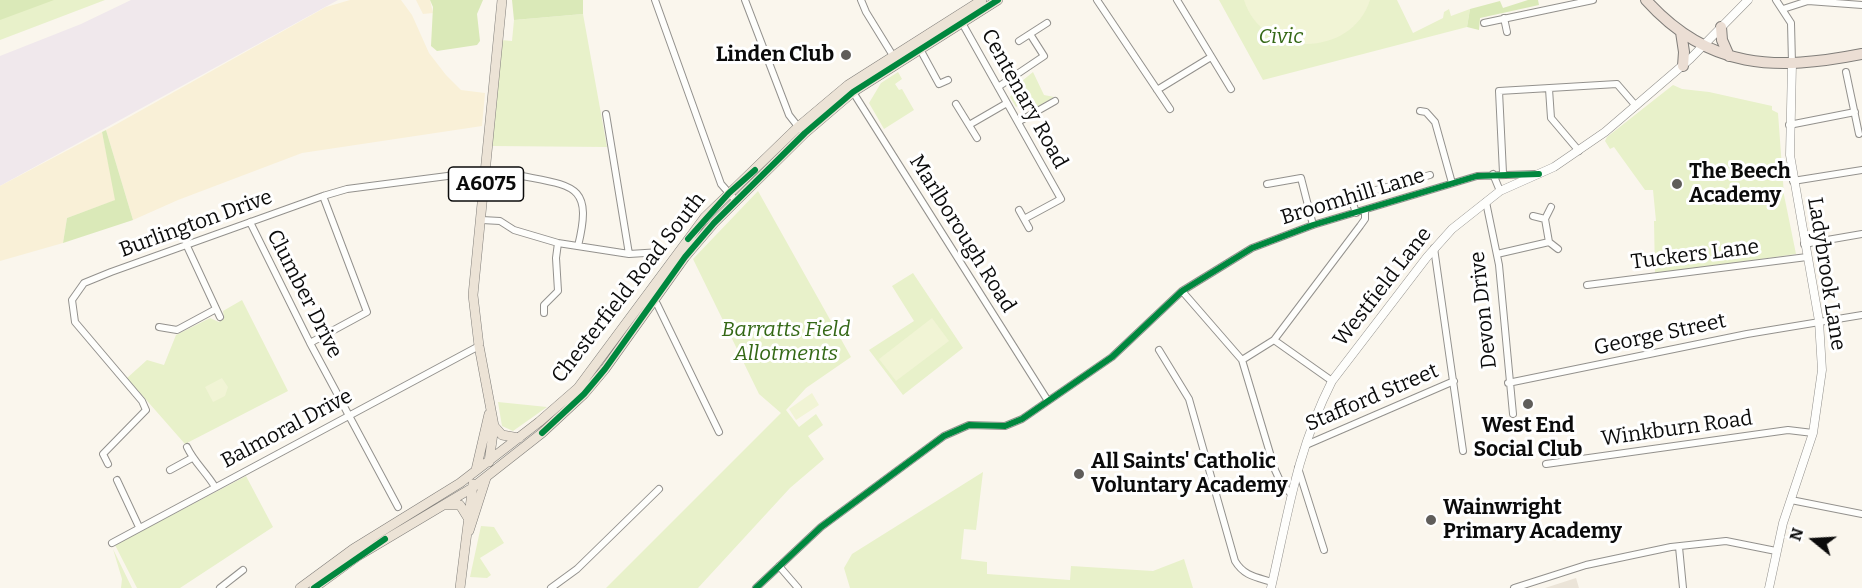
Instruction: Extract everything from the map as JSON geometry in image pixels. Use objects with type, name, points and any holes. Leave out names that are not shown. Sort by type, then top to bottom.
[{"type":"highway","points":[[1646,0],[1681,33],[1703,46],[1756,63],[1792,64],[1862,54]]},
{"type":"highway","points":[[1721,27],[1722,40],[1729,56]]},
{"type":"highway","points":[[1681,33],[1684,52],[1683,66]]},
{"type":"main road","name":"A6075","points":[[460,588],[469,531],[486,477],[494,426],[479,346],[473,294],[487,171],[494,65],[502,0]]},
{"type":"main road","name":"Chesterfield Road South","points":[[896,61],[921,51],[982,0]]},
{"type":"main road","name":"Chesterfield Road South","points":[[314,588],[358,556],[472,488],[542,433],[584,394],[605,369],[705,217],[729,193],[851,88],[960,20],[996,1]]},
{"type":"main road","name":"Chesterfield Road South","points":[[300,588],[353,549],[477,470],[578,388],[685,257],[801,130]]},
{"type":"main road","name":"A6075","points":[[469,531],[468,518],[472,488],[490,411]]},
{"type":"main road","points":[[494,426],[502,435],[519,438]]},
{"type":"main road","points":[[442,505],[460,505],[468,518]]},
{"type":"street","points":[[656,0],[721,184],[736,201]]},
{"type":"street","points":[[745,0],[789,115],[801,130]]},
{"type":"street","points":[[861,0],[896,61]]},
{"type":"street","points":[[1097,0],[1170,110]]},
{"type":"street","points":[[1176,0],[1231,89]]},
{"type":"street","points":[[1484,23],[1593,0]]},
{"type":"street","name":"Westfield Lane","points":[[1272,585],[1291,494],[1304,446],[1332,381],[1434,248],[1500,191],[1539,174],[1579,151],[1636,106],[1683,66],[1748,0]]},
{"type":"street","name":"Ladybrook Lane","points":[[1769,588],[1776,551],[1813,433],[1821,387],[1819,321],[1793,181],[1789,125],[1793,31],[1783,9],[1776,0]]},
{"type":"street","points":[[1783,9],[1798,2],[1808,1],[1862,5]]},
{"type":"street","points":[[1504,18],[1507,32]]},
{"type":"street","name":"Centenary Road","points":[[960,20],[1061,199],[1024,219]]},
{"type":"street","points":[[1018,41],[1047,23]]},
{"type":"street","points":[[998,87],[1044,56],[1030,34]]},
{"type":"street","points":[[921,51],[939,84],[948,80]]},
{"type":"street","points":[[1157,90],[1211,57]]},
{"type":"street","points":[[1846,72],[1859,134]]},
{"type":"street","points":[[1503,173],[1499,91],[1617,84],[1636,106]]},
{"type":"street","name":"Marlborough Road","points":[[851,88],[1048,401]]},
{"type":"street","points":[[1549,88],[1551,118],[1579,151]]},
{"type":"street","points":[[1018,122],[1055,101]]},
{"type":"street","points":[[969,125],[1007,103]]},
{"type":"street","points":[[956,104],[976,138]]},
{"type":"street","points":[[1420,111],[1426,112],[1435,122],[1452,183]]},
{"type":"street","points":[[1789,125],[1855,112]]},
{"type":"street","points":[[606,114],[629,254]]},
{"type":"street","points":[[1793,181],[1862,170]]},
{"type":"street","name":"Burlington Drive","points":[[108,464],[103,454],[139,420],[146,410],[75,322],[72,300],[84,283],[186,244],[347,189],[487,171]]},
{"type":"street","points":[[1493,174],[1500,191]]},
{"type":"street","name":"Broomhill Lane","points":[[756,588],[860,496],[944,436],[969,425],[1005,426],[1022,419],[1110,354],[1157,309],[1252,248],[1313,225],[1452,183],[1493,174],[1539,174]]},
{"type":"street","points":[[1340,200],[1430,175]]},
{"type":"street","points":[[522,176],[541,183],[567,185],[581,199],[584,214],[578,246]]},
{"type":"street","points":[[1267,184],[1301,178],[1313,225]]},
{"type":"street","points":[[1406,182],[1409,196]]},
{"type":"street","points":[[310,343],[367,312],[323,196]]},
{"type":"street","points":[[1351,197],[1356,213]]},
{"type":"street","name":"Devon Drive","points":[[1486,202],[1497,254],[1508,383],[1513,414]]},
{"type":"street","points":[[1551,207],[1545,219],[1549,242],[1558,249]]},
{"type":"street","points":[[1019,210],[1029,228]]},
{"type":"street","points":[[1242,360],[1274,340],[1365,219],[1365,210]]},
{"type":"street","points":[[1533,216],[1545,219]]},
{"type":"street","points":[[482,220],[500,221],[514,230],[558,243],[629,254],[661,252]]},
{"type":"street","name":"Clumber Drive","points":[[250,222],[310,343],[398,507]]},
{"type":"street","points":[[1804,244],[1862,234]]},
{"type":"street","points":[[1497,254],[1549,242]]},
{"type":"street","points":[[544,313],[544,305],[558,291],[556,258],[558,243]]},
{"type":"street","points":[[186,244],[219,317]]},
{"type":"street","points":[[1434,248],[1463,451]]},
{"type":"street","name":"Tuckers Lane","points":[[1587,285],[1807,257]]},
{"type":"street","points":[[1182,291],[1242,360],[1275,470],[1281,483],[1291,494]]},
{"type":"street","points":[[649,299],[657,304],[719,432]]},
{"type":"street","points":[[159,327],[177,330],[216,309]]},
{"type":"street","name":"George Street","points":[[1508,383],[1819,321],[1862,315]]},
{"type":"street","points":[[1274,340],[1332,381]]},
{"type":"street","name":"Balmoral Drive","points":[[112,543],[348,414],[479,346]]},
{"type":"street","points":[[1159,350],[1189,399],[1235,561],[1248,575],[1272,585]]},
{"type":"street","name":"Stafford Street","points":[[1304,446],[1454,381]]},
{"type":"street","name":"Winkburn Road","points":[[1546,465],[1788,430],[1813,433]]},
{"type":"street","points":[[187,447],[192,458],[206,471],[215,487]]},
{"type":"street","points":[[170,470],[192,458]]},
{"type":"street","points":[[1298,467],[1324,550]]},
{"type":"street","points":[[117,480],[139,527]]},
{"type":"street","points":[[551,588],[577,569],[659,489]]},
{"type":"street","points":[[1791,500],[1862,514]]},
{"type":"street","points":[[1514,588],[1586,565],[1679,547],[1726,541],[1776,551]]},
{"type":"street","points":[[1679,547],[1683,588]]},
{"type":"street","points":[[779,566],[798,588]]},
{"type":"street","points":[[220,588],[243,570]]},
{"type":"shaded area","points":[[131,0],[338,0],[0,186],[0,56],[81,24]]},
{"type":"shaded area","points":[[350,0],[401,0],[412,15],[429,53],[446,75],[461,90],[485,93],[482,126],[302,153],[178,200],[133,220],[106,130],[326,7]]},
{"type":"shaded area","points":[[416,0],[430,0],[433,13],[423,14]]},
{"type":"shaded area","points":[[102,132],[116,200],[67,218],[63,243],[0,261],[0,186]]},
{"type":"shaded area","points":[[1576,578],[1579,588],[1545,588]]},
{"type":"green space","points":[[0,0],[105,0],[0,40]]},
{"type":"green space","points":[[0,0],[54,0],[0,20]]},
{"type":"green space","points":[[430,0],[483,0],[477,14],[480,41],[477,45],[437,51],[431,46],[433,7]]},
{"type":"green space","points":[[512,0],[583,0],[583,14],[514,20]]},
{"type":"green space","name":"Civic","points":[[1219,0],[1397,0],[1413,33],[1443,18],[1444,12],[1449,9],[1451,16],[1470,9],[1467,27],[1263,80]]},
{"type":"green space","points":[[1244,0],[1370,0],[1360,19],[1345,33],[1327,41],[1307,44],[1287,41],[1269,33],[1254,19]]},
{"type":"green space","points":[[1528,0],[1538,0],[1539,5],[1480,18],[1479,30],[1467,27],[1470,9],[1500,1],[1503,8]]},
{"type":"green space","points":[[583,14],[607,147],[492,146],[501,40],[512,41],[514,20]]},
{"type":"green space","points":[[898,72],[902,79],[895,84],[899,90],[902,89],[914,110],[884,129],[869,103],[881,83]]},
{"type":"green space","points":[[1033,72],[1044,95],[1054,97],[1030,111],[1024,102],[1016,107],[1010,97],[1022,81]]},
{"type":"green space","name":"The Beech Academy","points":[[1673,85],[1682,89],[1709,92],[1772,106],[1772,110],[1778,113],[1784,195],[1796,254],[1655,274],[1654,221],[1656,221],[1653,190],[1645,190],[1614,147],[1610,149],[1605,141],[1607,137]]},
{"type":"green space","points":[[106,130],[133,220],[63,243],[67,218],[115,200],[102,132]]},
{"type":"green space","name":"Barratts Field Allotments","points":[[758,191],[851,357],[806,388],[786,410],[799,427],[816,414],[823,425],[808,436],[824,459],[790,488],[698,588],[606,588],[781,413],[759,394],[693,259]]},
{"type":"green space","points":[[913,273],[963,348],[903,395],[869,350],[914,321],[892,286]]},
{"type":"green space","points":[[242,300],[288,391],[185,444],[127,378],[147,360],[164,365],[176,335],[210,318],[219,322],[224,319],[223,311]]},
{"type":"green space","points":[[932,318],[949,341],[896,381],[879,359]]},
{"type":"green space","points":[[222,378],[228,387],[225,396],[213,402],[205,387]]},
{"type":"green space","points":[[812,393],[819,405],[796,420],[789,409]]},
{"type":"green space","points":[[498,402],[547,407],[513,431],[502,426]]},
{"type":"green space","points":[[983,472],[976,530],[964,529],[961,559],[987,562],[987,574],[1070,580],[1071,566],[1153,571],[1184,559],[1193,588],[850,588],[844,568],[852,554]]},
{"type":"green space","points":[[246,476],[273,527],[180,588],[137,588],[115,545]]},
{"type":"green space","points":[[481,526],[494,527],[504,543],[480,558],[491,575],[487,578],[470,577]]},
{"type":"green space","points":[[113,549],[132,588],[121,588],[122,579]]},
{"type":"cycle path","points":[[542,433],[584,394],[605,369],[685,257],[714,223],[805,133],[853,92],[998,0]]},
{"type":"cycle path","points":[[688,239],[729,193],[755,170]]},
{"type":"cycle path","points":[[756,588],[821,527],[944,436],[969,425],[1005,426],[1022,419],[1112,357],[1182,291],[1252,248],[1313,225],[1477,176],[1539,174]]},
{"type":"cycle path","points":[[314,588],[385,539]]},
{"type":"place","name":"Linden Club","points":[[846,55]]},
{"type":"place","name":"The Beech Academy","points":[[1677,184]]},
{"type":"place","name":"West End Social Club","points":[[1528,404]]},
{"type":"place","name":"All Saints' Catholic Voluntary Academy","points":[[1079,474]]},
{"type":"place","name":"Wainwright Primary Academy","points":[[1431,520]]}]
